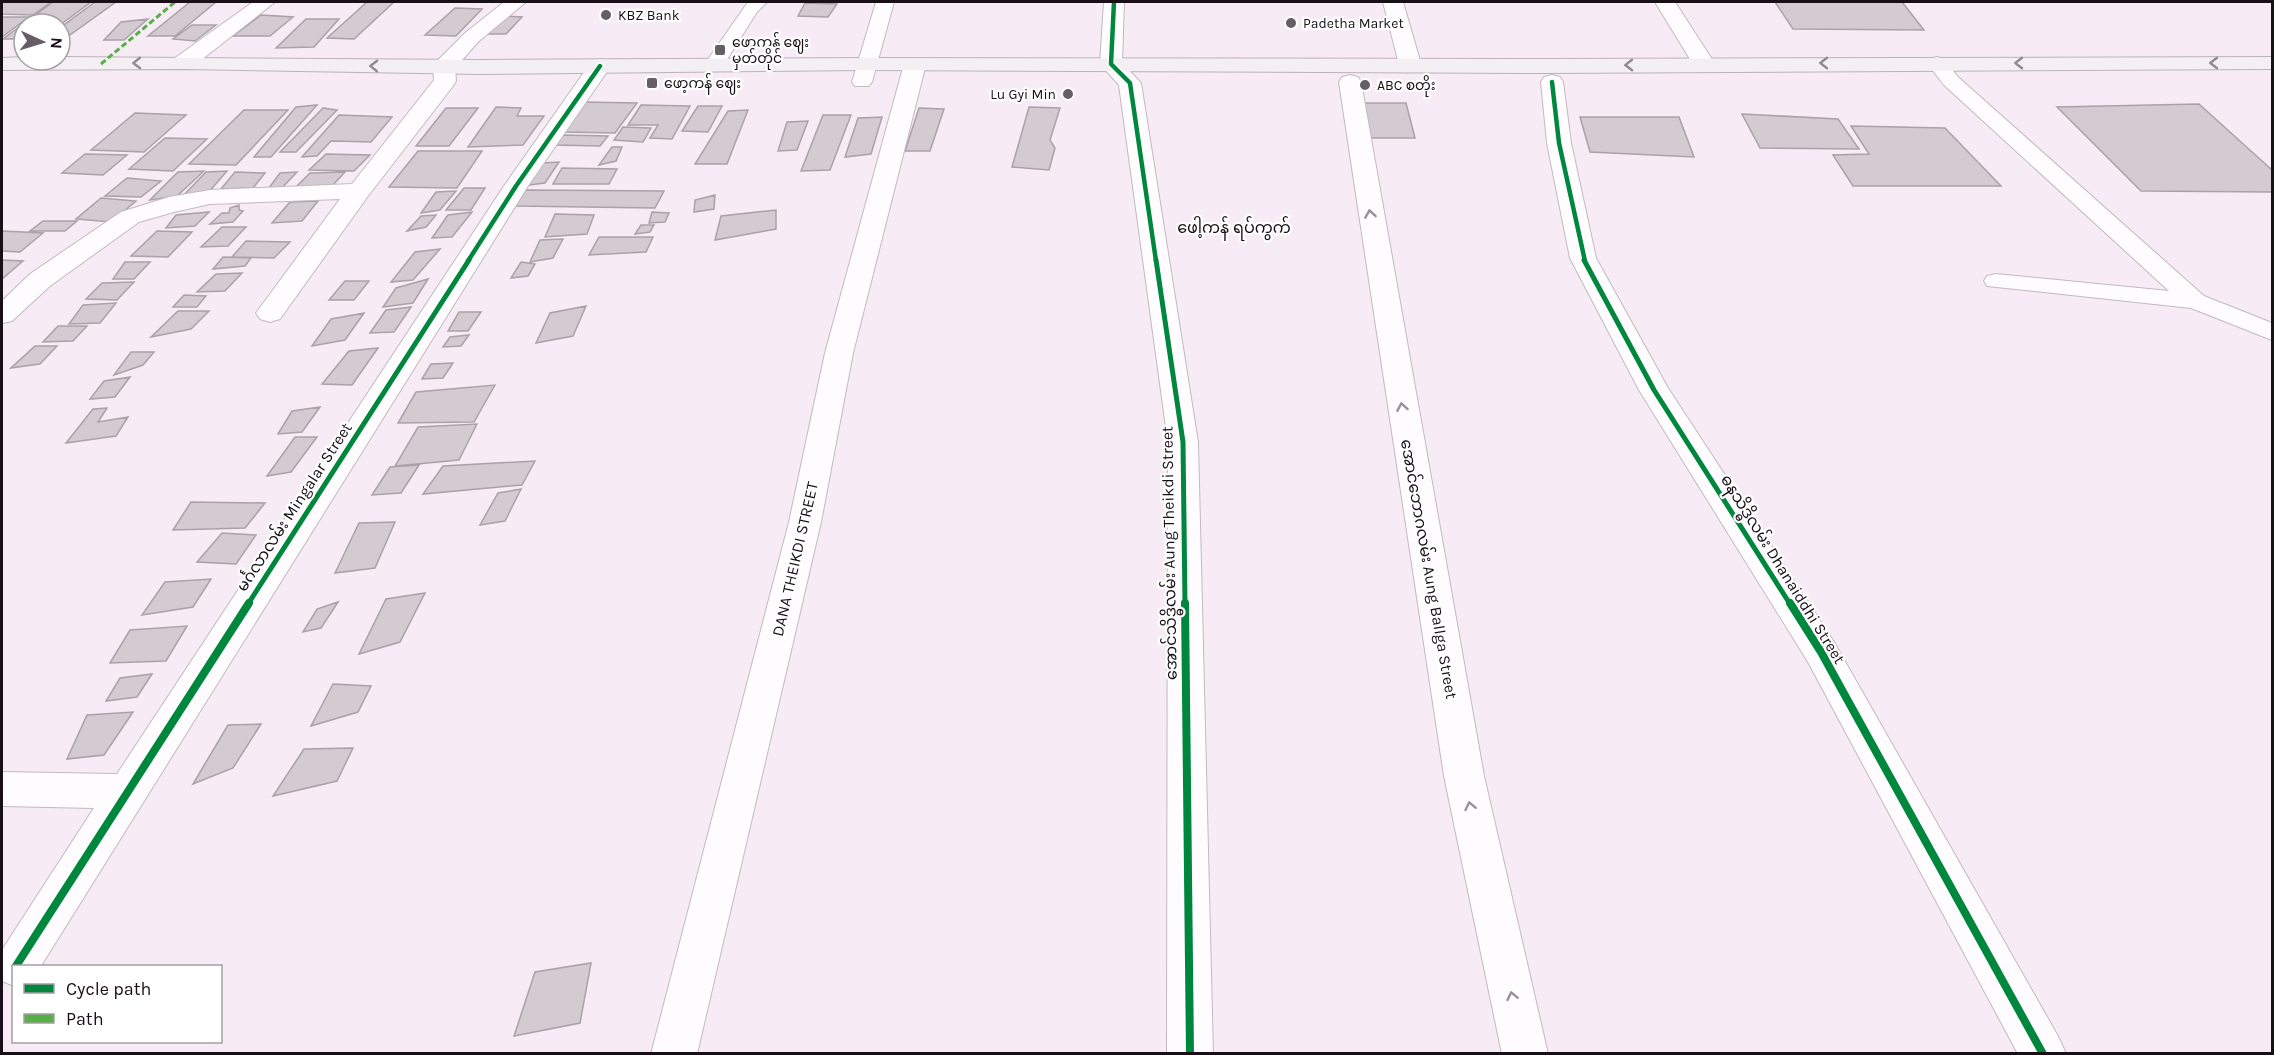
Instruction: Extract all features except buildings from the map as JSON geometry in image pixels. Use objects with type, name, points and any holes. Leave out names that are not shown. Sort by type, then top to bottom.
[{"type":"main road","points":[[2,64],[183,63],[444,74]]},
{"type":"main road","points":[[2,80],[444,74],[1121,73],[1410,64],[1547,66],[2272,63]]},
{"type":"main road","points":[[1121,73],[1350,82],[2272,78]]},
{"type":"street","points":[[183,63],[265,2]]},
{"type":"street","points":[[270,314],[472,37],[516,2]]},
{"type":"street","name":"အောင်သိဒ္ဓိလမ်း Aung Theikdi Street","points":[[1114,2],[1121,73],[1183,442],[1190,1053]]},
{"type":"street","points":[[1393,2],[1410,64]]},
{"type":"street","points":[[1665,2],[1704,64]]},
{"type":"street","name":"DANA THEIKDI STREET","points":[[674,1053],[805,522],[839,353],[913,73]]},
{"type":"street","name":"မင်္ဂလာလမ်း Mingalar Street","points":[[17,965],[516,186],[595,74]]},
{"type":"street","name":"အောင်ဘောဂလမ်း Aung Ballga Street","points":[[1350,82],[1464,776],[1525,1053]]},
{"type":"street","name":"ဓနသိဒ္ဓိလမ်း Dhanaiddhi Street","points":[[1552,82],[1559,143],[1583,258],[1654,390],[1821,652],[2043,1053]]},
{"type":"street","points":[[2,315],[40,280],[130,217],[170,205],[210,197],[359,191]]},
{"type":"street","points":[[2,789],[127,792]]},
{"type":"street","points":[[2,989],[12,973]]},
{"type":"lane","points":[[710,73],[750,9],[758,2]]},
{"type":"lane","points":[[865,73],[885,2]]},
{"type":"lane","points":[[1937,63],[1951,81],[2195,301]]},
{"type":"lane","points":[[1996,281],[2195,301],[2272,332]]},
{"type":"marked path","points":[[101,64],[175,2]]},
{"type":"cycle path","points":[[1114,2],[1111,64],[1130,83],[1183,442],[1190,1054]]},
{"type":"cycle path","points":[[17,965],[516,186],[600,66]]},
{"type":"cycle path","points":[[1552,82],[1559,143],[1583,258],[1654,390],[1821,652],[2043,1054]]},
{"type":"place","name":"KBZ Bank","points":[[606,15]]},
{"type":"place","name":"Padetha Market","points":[[1291,23]]},
{"type":"place","name":"ဖော့ကန် ဈေး မှတ်တိုင်","points":[[720,50]]},
{"type":"place","name":"ဖော့ကန် ဈေး","points":[[652,83]]},
{"type":"place","name":"ABC စတိုး","points":[[1365,85]]},
{"type":"place","name":"Lu Gyi Min","points":[[1068,94]]},
{"type":"district","name":"ဖေါ့ကန် ရပ်ကွက်","points":[[1234,227]]}]
